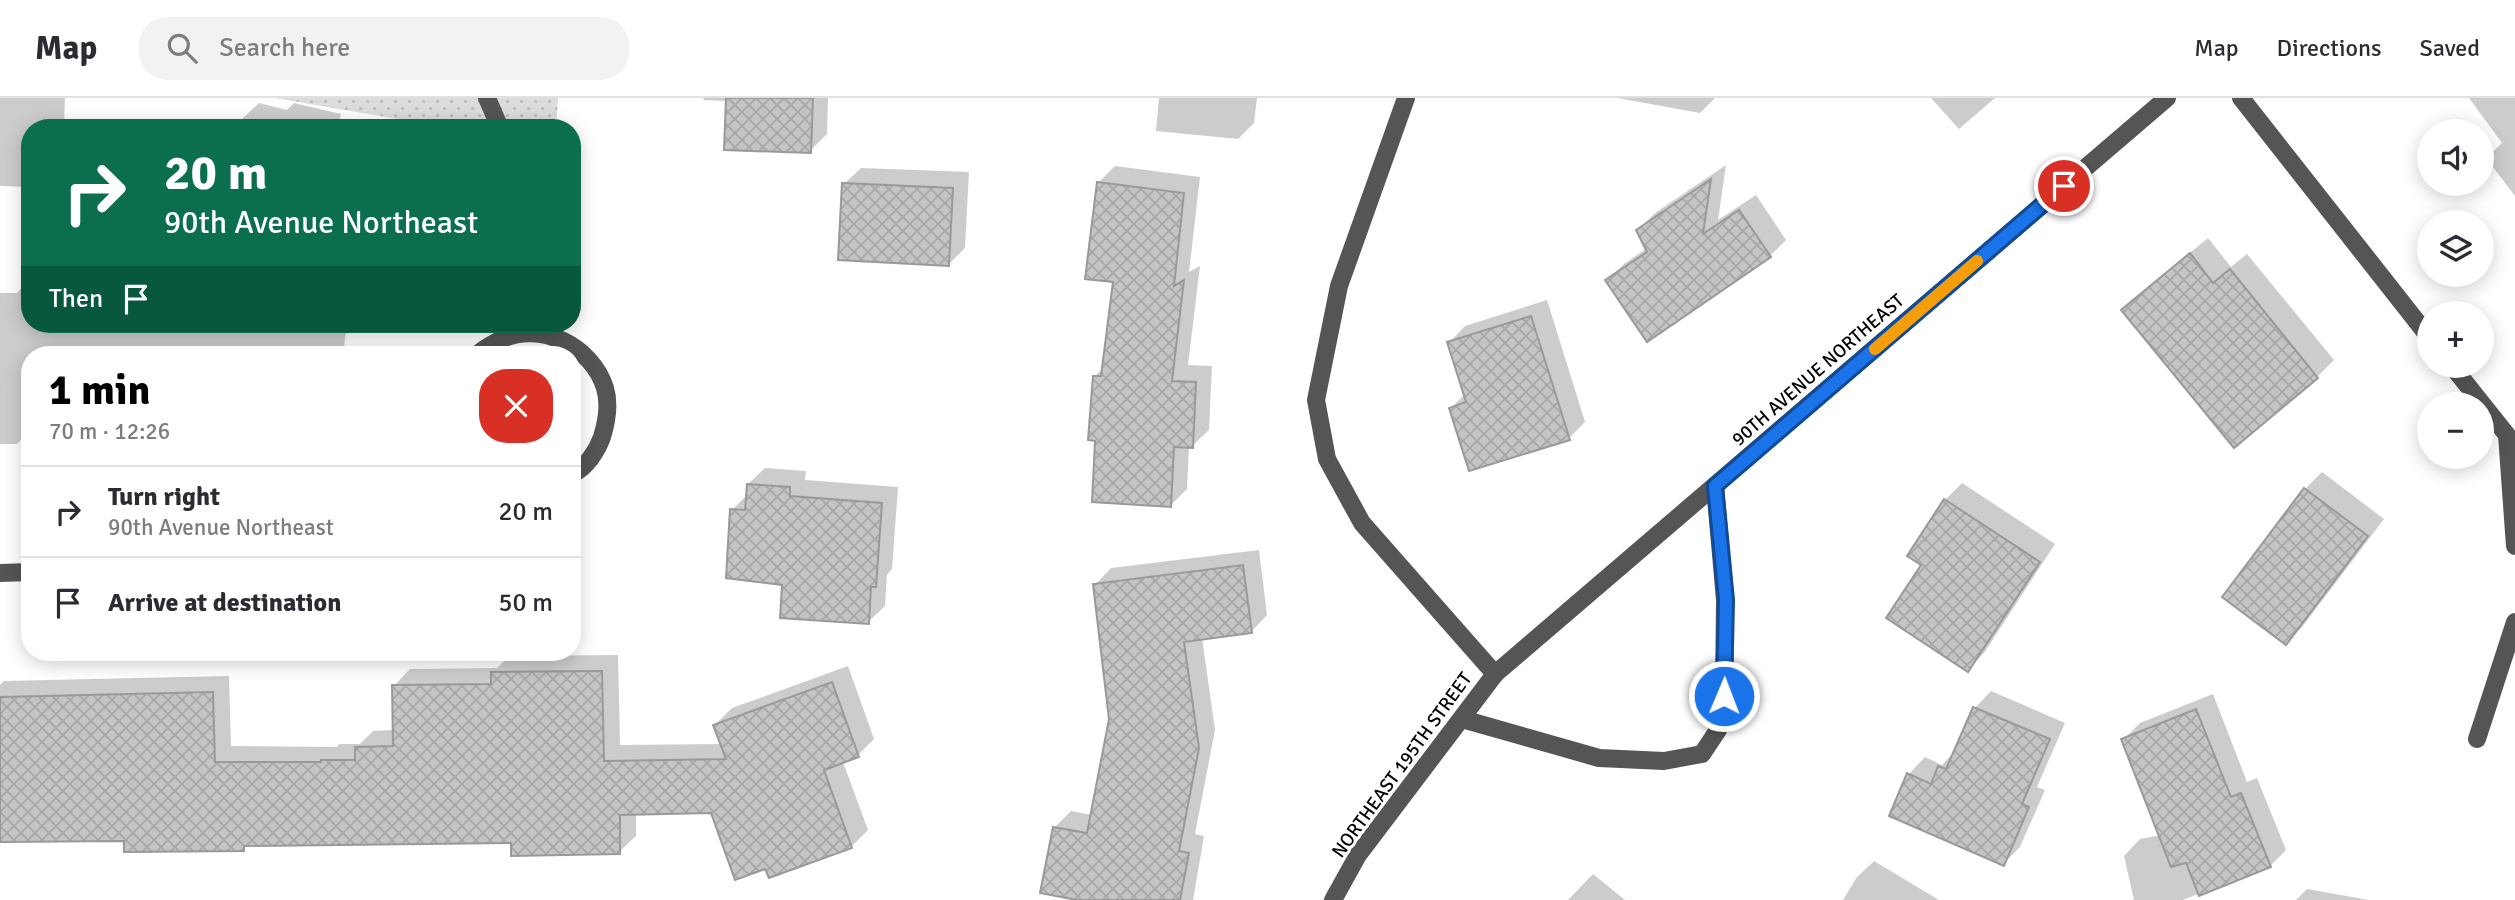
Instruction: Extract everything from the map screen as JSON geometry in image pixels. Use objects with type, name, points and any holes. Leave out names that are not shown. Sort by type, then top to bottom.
[{"type":"street","points":[[486,98],[496,119]]},
{"type":"street","name":"NORTHEAST 195TH STREET","points":[[1334,900],[1358,855],[1495,674],[1362,523],[1327,459],[1316,400],[1339,286],[1406,98]]},
{"type":"street","name":"90TH AVENUE NORTHEAST","points":[[1495,674],[2167,98]]},
{"type":"street","points":[[2241,98],[2417,322]]},
{"type":"street","points":[[488,346],[518,333]]},
{"type":"street","points":[[549,333],[573,346]]},
{"type":"street","points":[[581,353],[591,361],[605,388],[608,419],[598,448],[581,469]]},
{"type":"street","points":[[2462,378],[2507,435],[2515,546]]},
{"type":"street","points":[[1462,719],[1599,758],[1664,761],[1702,754],[1718,730],[1724,696],[1726,600],[1715,486]]},
{"type":"street","points":[[0,573],[21,572]]},
{"type":"street","points":[[2476,739],[2515,622]]},
{"type":"shaded area","points":[[275,98],[558,98],[557,119],[398,119]]},
{"type":"building","points":[[726,98],[813,98],[811,153],[724,150]]},
{"type":"building","points":[[1711,179],[1703,234],[1739,210],[1771,257],[1647,342],[1605,280],[1647,252],[1636,230]]},
{"type":"building","points":[[1097,182],[1184,193],[1174,286],[1184,280],[1172,381],[1196,382],[1193,448],[1174,447],[1171,507],[1092,502],[1095,441],[1088,440],[1093,376],[1101,376],[1113,282],[1085,279]]},
{"type":"building","points":[[842,183],[953,188],[949,266],[838,260]]},
{"type":"building","points":[[2190,253],[2213,283],[2230,269],[2318,378],[2234,448],[2121,310]]},
{"type":"building","points":[[1531,316],[1570,440],[1469,471],[1449,408],[1466,402],[1447,342]]},
{"type":"building","points":[[747,484],[790,487],[790,496],[882,503],[876,587],[871,587],[869,624],[780,618],[782,585],[726,578],[730,509],[745,510]]},
{"type":"building","points":[[2304,488],[2368,536],[2286,645],[2222,597]]},
{"type":"building","points":[[1944,499],[2040,562],[1968,672],[1886,618],[1921,565],[1907,556]]},
{"type":"building","points":[[1243,565],[1252,633],[1184,642],[1199,748],[1179,851],[1189,853],[1180,900],[1077,900],[1040,893],[1053,827],[1087,833],[1109,719],[1093,584]]},
{"type":"building","points":[[602,671],[604,761],[726,759],[713,725],[832,682],[859,757],[824,770],[852,848],[769,878],[765,869],[735,880],[711,813],[620,815],[620,854],[511,856],[511,843],[244,846],[244,851],[124,852],[124,841],[0,842],[0,697],[213,692],[215,762],[321,762],[355,760],[355,747],[393,746],[392,685],[491,684],[491,672]]},
{"type":"building","points":[[1973,707],[2050,739],[2022,804],[2029,807],[2004,866],[1889,816],[1907,773],[1931,784],[1938,766],[1946,769]]},
{"type":"building","points":[[2196,709],[2231,797],[2241,793],[2271,867],[2199,896],[2186,863],[2171,867],[2121,739]]},
{"type":"slow traffic","points":[[1875,349],[1977,261]]},
{"type":"route","points":[[1724,696],[1726,600],[1715,486],[2064,186]]}]
